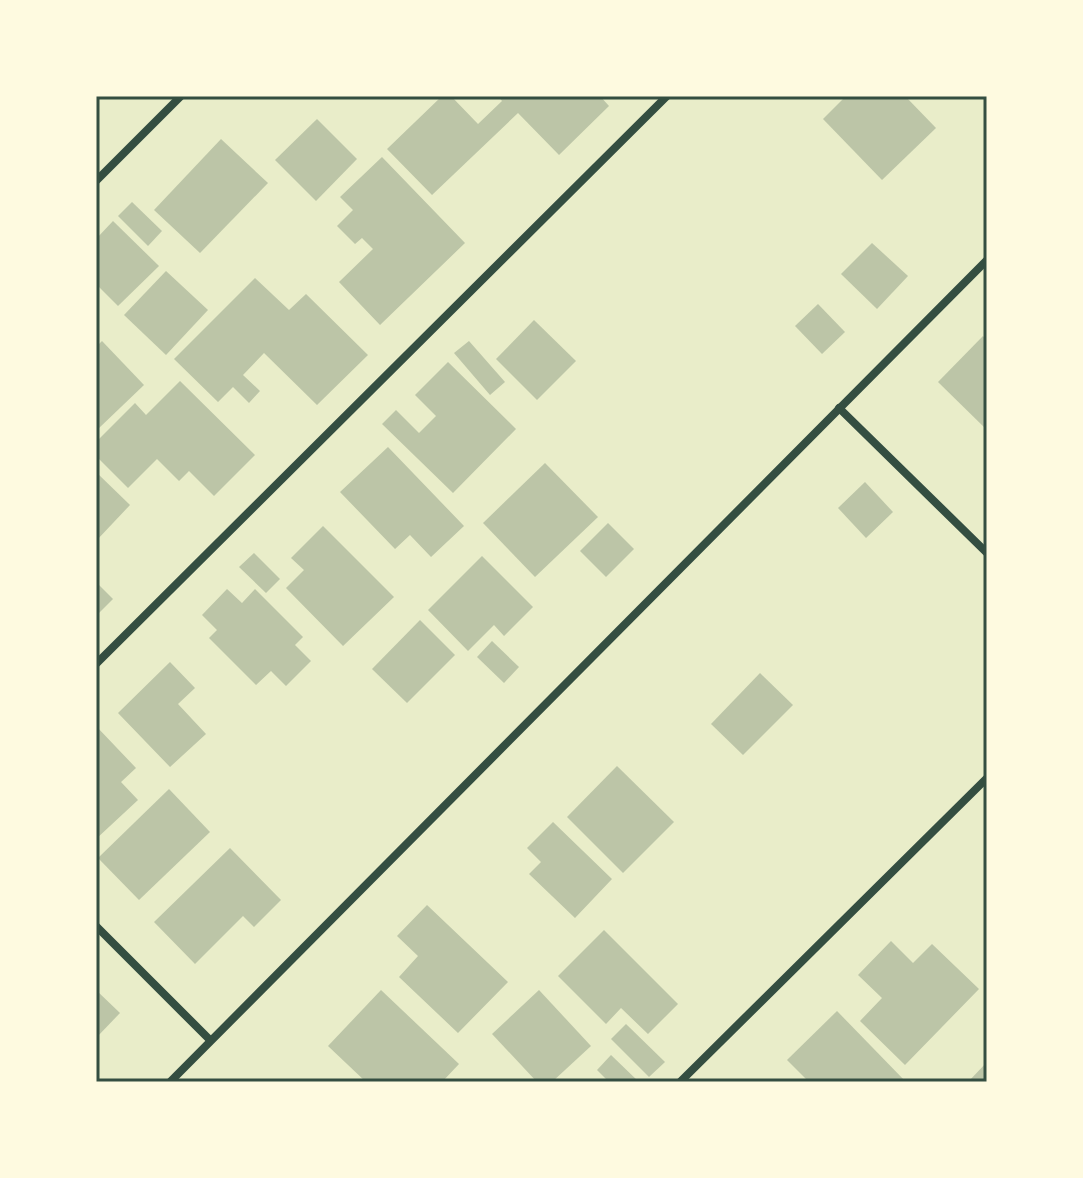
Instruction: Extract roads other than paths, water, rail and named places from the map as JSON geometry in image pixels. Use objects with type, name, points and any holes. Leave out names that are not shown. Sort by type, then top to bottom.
[{"type":"street","points":[[96,181],[181,96]]},
{"type":"street","points":[[96,664],[667,96]]},
{"type":"street","points":[[170,1082],[987,260]]},
{"type":"street","points":[[839,408],[987,553]]},
{"type":"street","points":[[680,1082],[987,778]]},
{"type":"street","points":[[96,926],[210,1040]]}]
